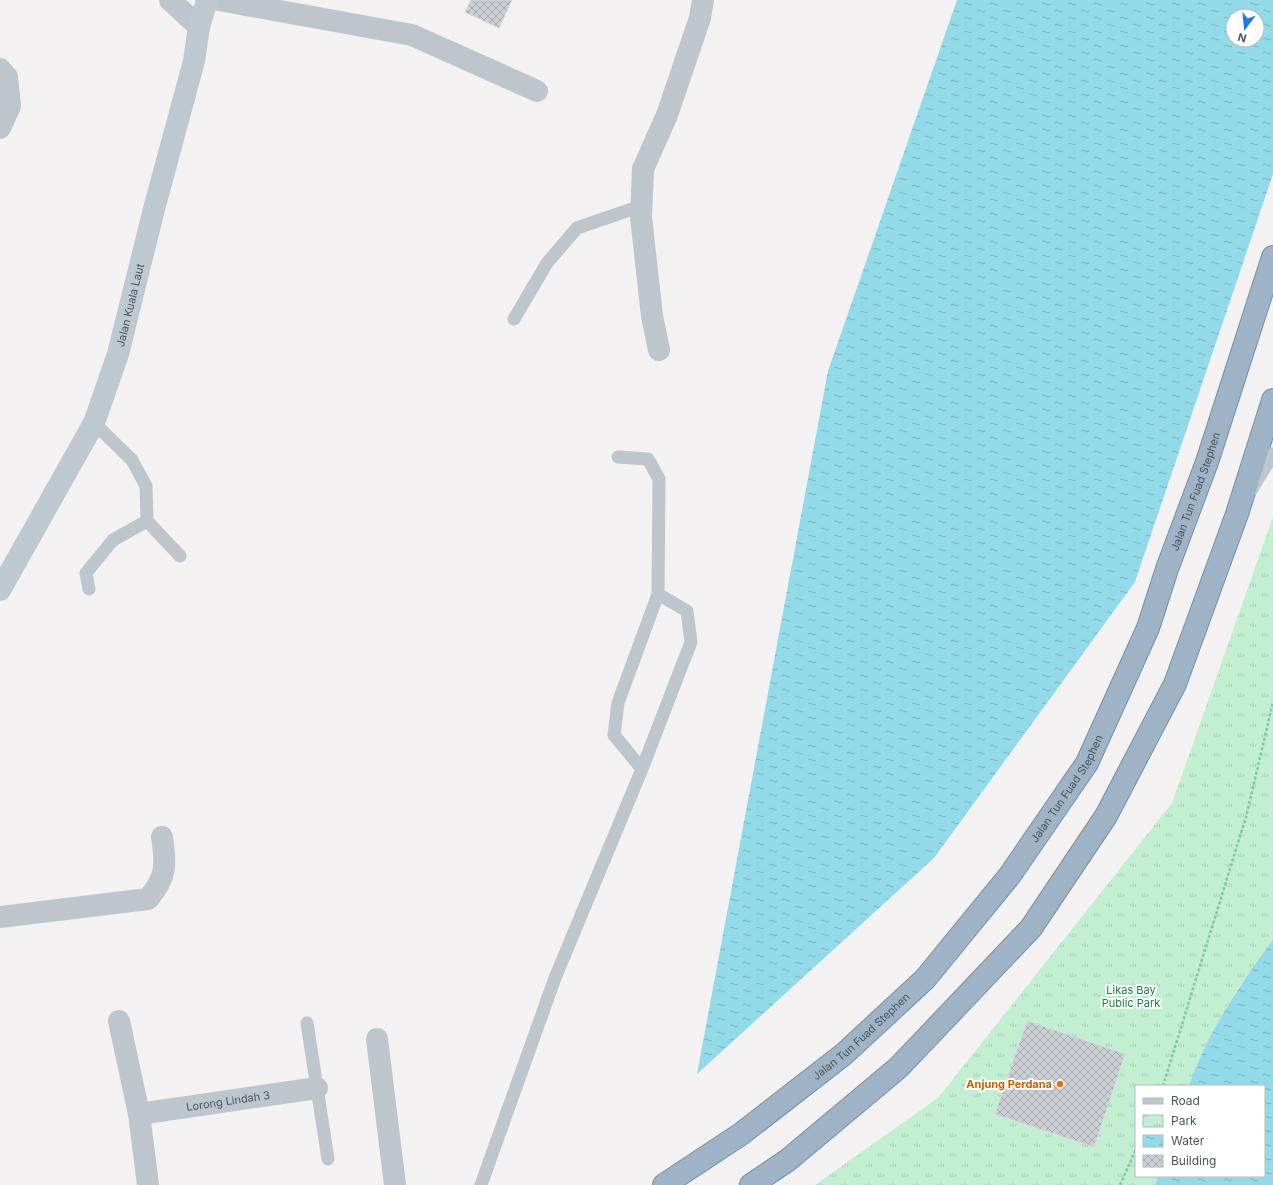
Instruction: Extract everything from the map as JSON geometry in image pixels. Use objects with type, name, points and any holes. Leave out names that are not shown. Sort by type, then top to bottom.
[{"type":"highway","name":"Jalan Tun Fuad Stephen","points":[[664,1185],[741,1134],[844,1054],[925,979],[1010,875],[1087,763],[1148,628],[1167,569],[1207,462],[1273,257]]},
{"type":"highway","points":[[751,1185],[788,1160],[900,1067],[1031,928],[1106,816],[1175,684],[1237,514],[1273,400]]},
{"type":"main road","name":"Jalan Kuala Laut","points":[[0,590],[94,423],[118,354],[154,209],[194,61],[199,26],[208,0]]},
{"type":"street","points":[[170,0],[199,26]]},
{"type":"street","points":[[220,0],[412,35],[537,91]]},
{"type":"street","points":[[659,350],[652,316],[641,217],[643,169],[667,115],[700,18],[703,0]]},
{"type":"street","points":[[0,69],[7,78],[10,106],[0,128]]},
{"type":"street","points":[[0,917],[148,899],[156,889],[164,871],[165,859],[162,837]]},
{"type":"street","points":[[119,1021],[139,1114],[148,1185]]},
{"type":"street","points":[[377,1039],[395,1185]]},
{"type":"street","name":"Lorong Lindah 3","points":[[139,1114],[317,1088]]},
{"type":"lane","points":[[514,319],[546,263],[577,228],[642,206]]},
{"type":"lane","points":[[94,423],[132,460],[146,486],[147,521],[180,556]]},
{"type":"lane","points":[[1237,514],[1273,454]]},
{"type":"lane","points":[[618,457],[648,460],[659,479],[658,594],[618,703],[614,735],[642,769]]},
{"type":"lane","points":[[89,589],[86,573],[113,540],[147,521]]},
{"type":"lane","points":[[481,1185],[555,978],[642,769],[691,642],[687,611],[658,594]]},
{"type":"lane","points":[[307,1023],[328,1159]]},
{"type":"path","points":[[1164,1085],[1246,817],[1273,702]]},
{"type":"path","points":[[1120,1185],[1135,1151]]},
{"type":"green space","name":"Likas Bay Public Park","points":[[1273,517],[1273,938],[1222,1015],[1204,1049],[1189,1085],[1135,1085],[1135,1177],[1158,1177],[1155,1185],[815,1185],[938,1098],[1172,803]]},
{"type":"water","points":[[957,0],[1273,0],[1273,174],[1135,582],[934,858],[697,1074],[828,371]]},
{"type":"water","points":[[1273,939],[1273,1185],[1155,1185],[1158,1177],[1265,1177],[1265,1085],[1189,1085],[1215,1027],[1237,991]]},
{"type":"building","points":[[471,0],[512,0],[499,28],[465,12]]},
{"type":"building","name":"Anjung Perdana","points":[[1027,1021],[1125,1054],[1094,1147],[995,1114]]},
{"type":"place","name":"Anjung Perdana","points":[[1060,1084]]}]
